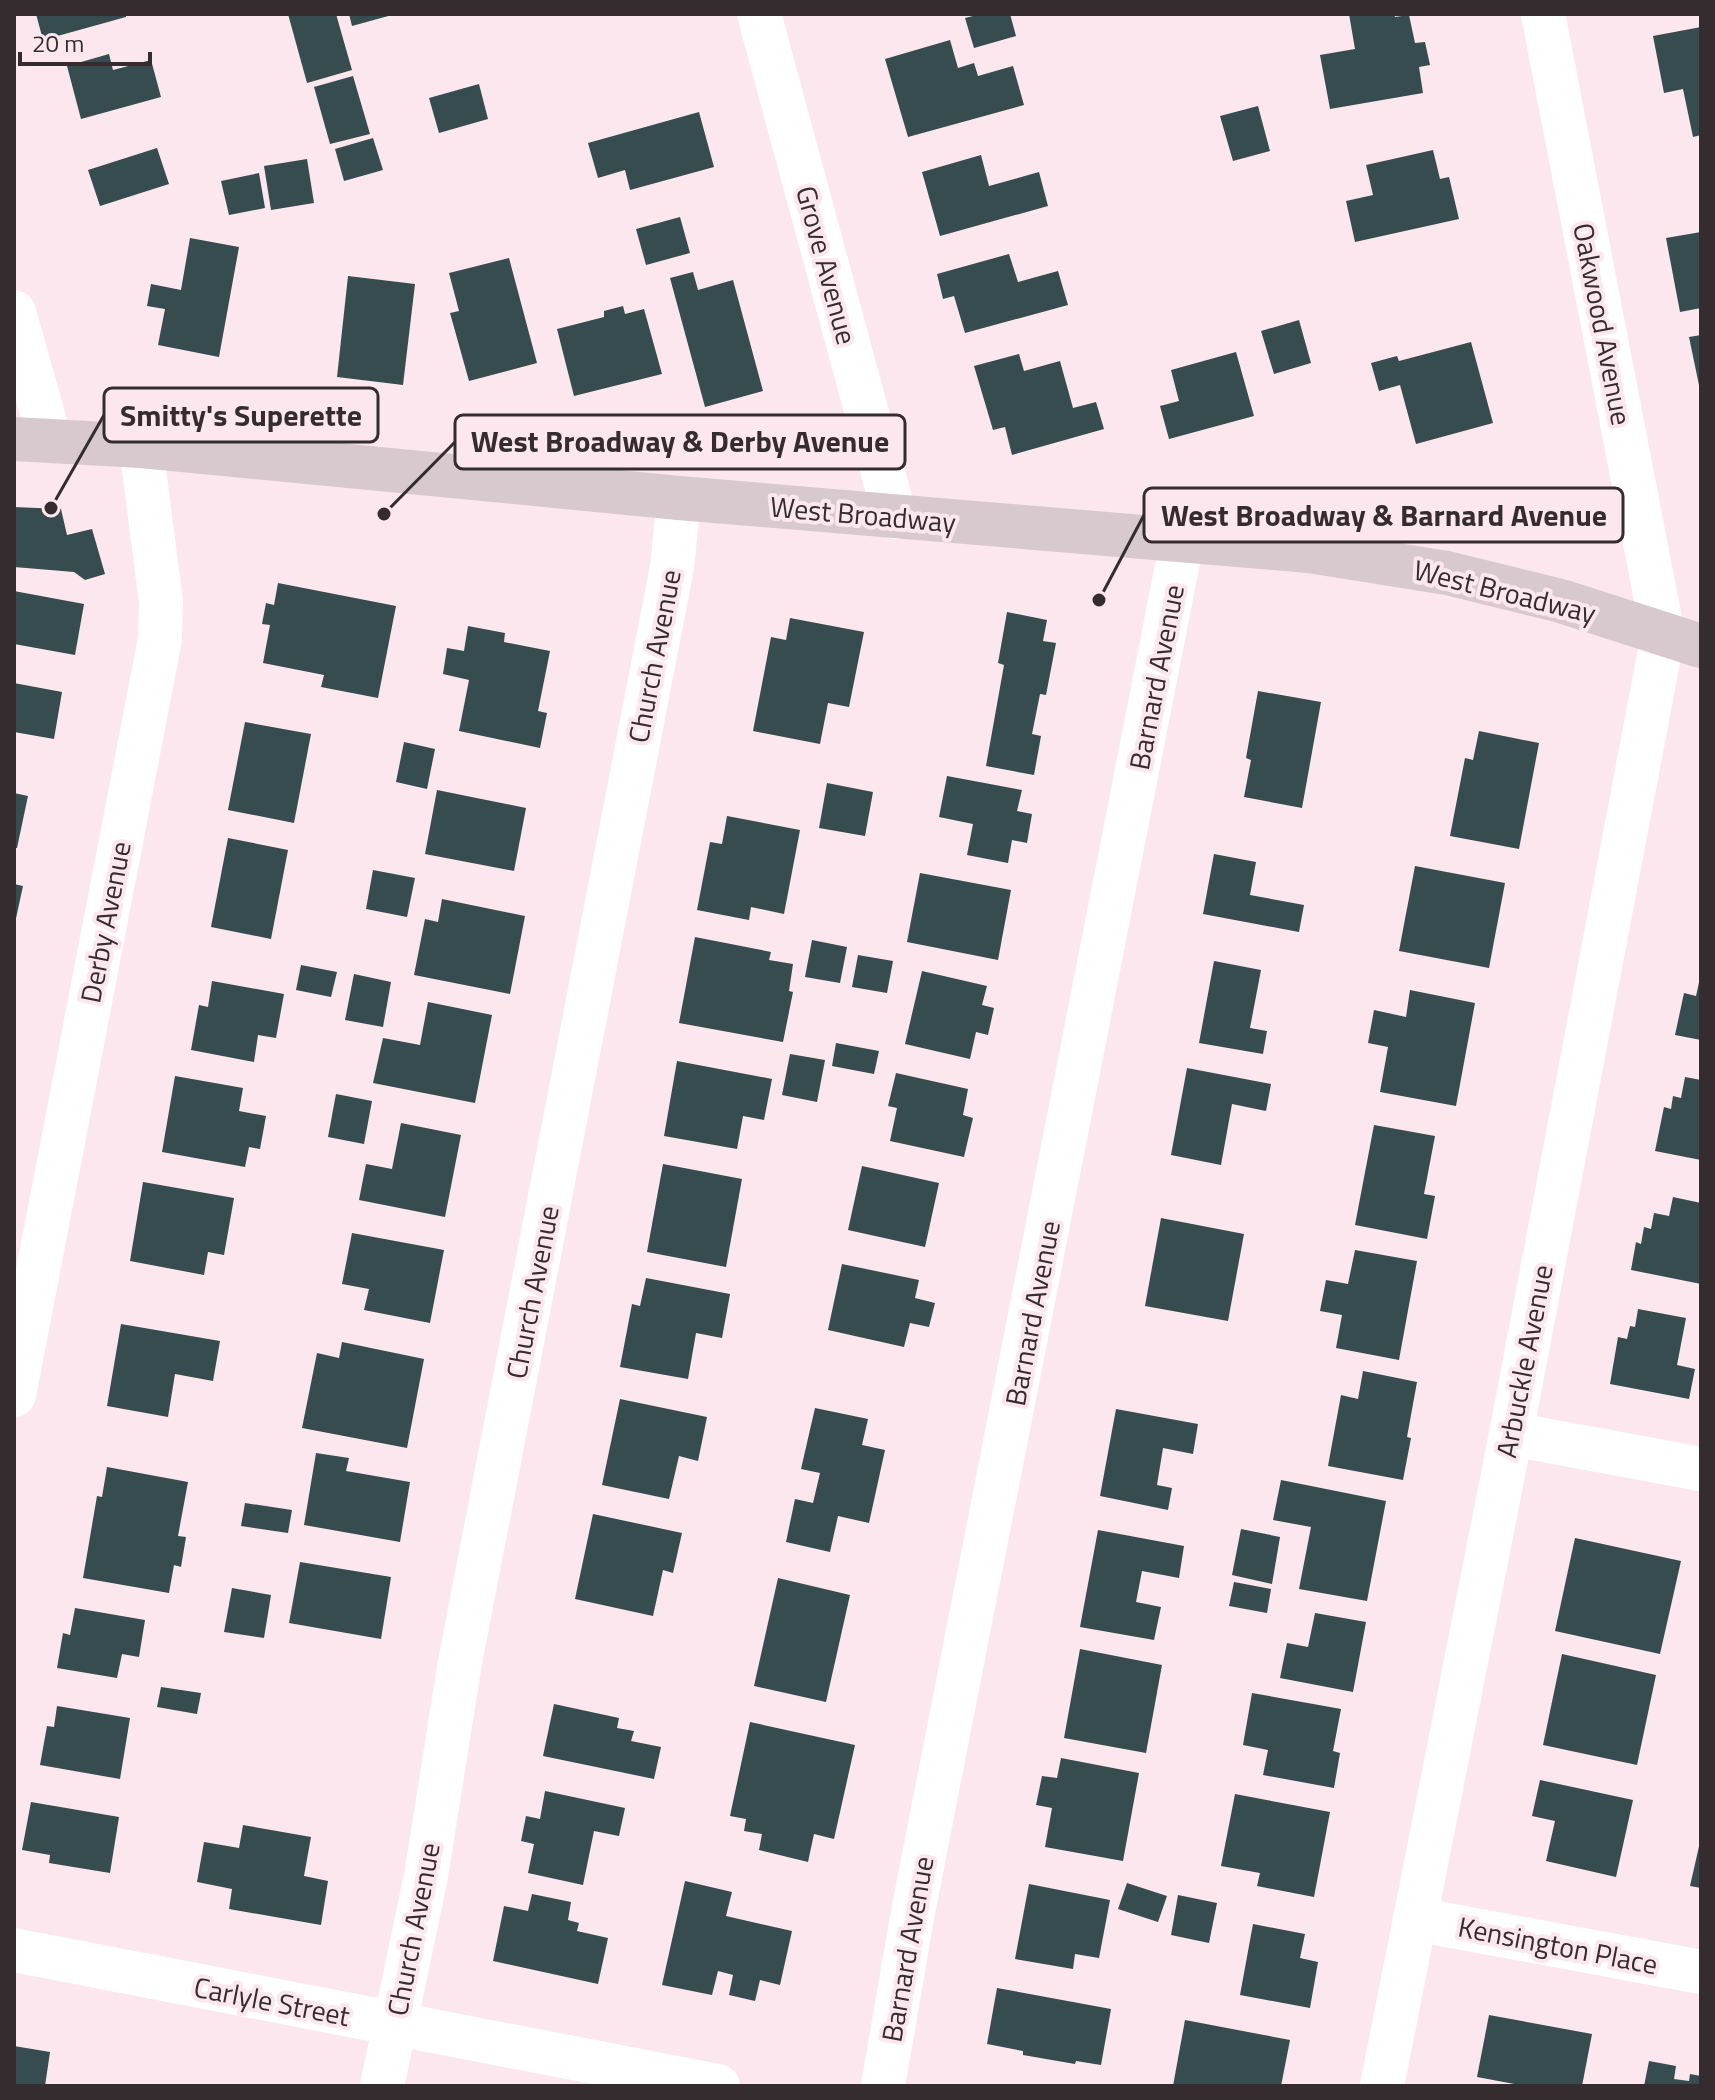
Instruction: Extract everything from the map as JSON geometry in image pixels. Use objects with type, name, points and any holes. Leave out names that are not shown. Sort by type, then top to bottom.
[{"type":"main road","name":"West Broadway","points":[[32,439],[141,446],[679,498],[1309,551],[1447,573],[1561,601],[1682,640]]},
{"type":"street","name":"Grove Avenue","points":[[759,14],[895,517]]},
{"type":"street","name":"Oakwood Avenue","points":[[1543,14],[1682,640]]},
{"type":"street","points":[[14,312],[32,439]]},
{"type":"street","name":"Derby Avenue","points":[[14,1395],[160,639],[161,602],[141,446]]},
{"type":"street","name":"Church Avenue","points":[[382,2086],[426,1876],[460,1662],[672,567],[679,498]]},
{"type":"street","name":"Barnard Avenue","points":[[883,2086],[919,1881],[1182,541]]},
{"type":"street","name":"Arbuckle Avenue","points":[[1382,2086],[1511,1434],[1682,640]]},
{"type":"street","points":[[1511,1434],[1701,1469]]},
{"type":"street","name":"Kensington Place","points":[[1415,1919],[1701,1972]]},
{"type":"street","name":"Carlyle Street","points":[[14,1950],[718,2086]]},
{"type":"building","points":[[36,14],[126,14],[126,17],[43,40]]},
{"type":"building","points":[[288,14],[336,14],[352,70],[307,83]]},
{"type":"building","points":[[349,14],[392,14],[392,15],[352,26]]},
{"type":"building","points":[[981,14],[1010,14],[1016,36],[974,48],[965,18]]},
{"type":"building","points":[[1349,14],[1409,15],[1415,43],[1425,42],[1430,65],[1419,67],[1423,93],[1330,109],[1320,55],[1355,49]]},
{"type":"building","points":[[1701,27],[1701,135],[1693,137],[1683,89],[1664,93],[1653,36]]},
{"type":"building","points":[[950,40],[958,68],[974,63],[978,76],[1013,66],[1024,105],[908,137],[885,59]]},
{"type":"building","points":[[109,54],[113,70],[151,60],[161,97],[81,119],[67,66]]},
{"type":"building","points":[[353,76],[370,134],[330,144],[314,87]]},
{"type":"building","points":[[479,84],[488,119],[439,133],[429,98]]},
{"type":"building","points":[[1258,106],[1270,151],[1233,161],[1220,116]]},
{"type":"building","points":[[699,112],[714,167],[630,190],[625,170],[598,178],[588,143]]},
{"type":"building","points":[[373,138],[383,170],[344,181],[335,149]]},
{"type":"building","points":[[157,148],[169,184],[100,206],[88,170]]},
{"type":"building","points":[[1433,150],[1440,179],[1449,177],[1459,219],[1355,242],[1346,201],[1373,195],[1366,165]]},
{"type":"building","points":[[981,155],[989,186],[1039,172],[1048,206],[940,236],[922,172]]},
{"type":"building","points":[[307,159],[314,203],[271,210],[264,166]]},
{"type":"building","points":[[259,173],[265,208],[229,215],[221,181]]},
{"type":"building","points":[[680,217],[690,253],[646,265],[636,229]]},
{"type":"building","points":[[1701,232],[1701,308],[1680,312],[1666,238]]},
{"type":"building","points":[[190,238],[239,247],[219,357],[158,345],[165,309],[147,306],[151,284],[181,290]]},
{"type":"building","points":[[1009,254],[1018,282],[1058,271],[1068,305],[965,333],[954,296],[943,299],[937,274]]},
{"type":"building","points":[[509,258],[537,363],[469,381],[450,313],[459,311],[449,273]]},
{"type":"building","points":[[693,272],[698,290],[733,280],[763,391],[705,407],[670,278]]},
{"type":"building","points":[[348,276],[415,284],[403,385],[337,377]]},
{"type":"building","points":[[623,306],[625,314],[644,309],[662,374],[574,396],[557,329],[604,317],[604,311]]},
{"type":"building","points":[[1299,320],[1311,363],[1274,374],[1261,331]]},
{"type":"building","points":[[1701,335],[1701,390],[1700,390],[1689,337]]},
{"type":"building","points":[[1471,342],[1493,423],[1416,444],[1400,385],[1379,391],[1371,363],[1397,356],[1399,361]]},
{"type":"building","points":[[1236,352],[1254,416],[1169,439],[1160,406],[1179,401],[1171,370]]},
{"type":"building","points":[[1019,354],[1024,371],[1060,361],[1073,408],[1096,402],[1104,429],[1012,455],[1005,427],[993,430],[974,366]]},
{"type":"building","points":[[14,507],[61,509],[67,535],[92,529],[105,574],[85,580],[74,572],[14,567]]},
{"type":"building","points":[[278,583],[396,606],[378,698],[321,687],[324,675],[263,663],[270,625],[262,624],[266,603],[274,605]]},
{"type":"building","points":[[14,591],[84,604],[75,655],[14,644]]},
{"type":"building","points":[[1007,612],[1047,620],[1043,641],[1056,643],[1046,695],[1040,694],[1032,734],[1041,736],[1034,775],[986,766],[1004,665],[998,663]]},
{"type":"building","points":[[790,618],[864,632],[849,707],[828,703],[820,744],[753,731],[771,637],[786,640]]},
{"type":"building","points":[[468,626],[505,633],[504,642],[550,651],[538,711],[547,713],[540,748],[459,731],[469,680],[443,674],[447,648],[464,651]]},
{"type":"building","points":[[14,683],[62,692],[54,739],[14,732]]},
{"type":"building","points":[[1258,691],[1321,702],[1302,808],[1244,797],[1251,760],[1246,758]]},
{"type":"building","points":[[245,722],[311,734],[294,823],[228,810]]},
{"type":"building","points":[[1479,731],[1539,743],[1519,849],[1450,836],[1465,758],[1473,760]]},
{"type":"building","points":[[404,742],[435,749],[427,789],[396,782]]},
{"type":"building","points":[[947,776],[1022,790],[1017,811],[1032,814],[1027,843],[1012,840],[1008,863],[967,855],[973,824],[939,817]]},
{"type":"building","points":[[827,783],[873,792],[865,836],[819,828]]},
{"type":"building","points":[[437,790],[526,808],[514,871],[425,854]]},
{"type":"building","points":[[14,793],[28,796],[17,848],[14,848]]},
{"type":"building","points":[[727,816],[800,830],[784,914],[751,907],[749,920],[697,910],[710,842],[722,844]]},
{"type":"building","points":[[228,838],[288,850],[271,939],[211,927]]},
{"type":"building","points":[[1214,854],[1256,862],[1250,895],[1304,905],[1299,932],[1203,914]]},
{"type":"building","points":[[1415,866],[1505,883],[1489,968],[1399,951]]},
{"type":"building","points":[[373,870],[415,878],[407,917],[366,909]]},
{"type":"building","points":[[920,873],[1011,890],[998,960],[907,942]]},
{"type":"building","points":[[14,884],[23,886],[15,923],[14,923]]},
{"type":"building","points":[[442,899],[525,916],[510,994],[414,975],[425,919],[438,922]]},
{"type":"building","points":[[695,937],[771,952],[769,960],[793,964],[789,991],[793,992],[783,1042],[679,1023]]},
{"type":"building","points":[[812,940],[847,947],[840,983],[805,977]]},
{"type":"building","points":[[858,955],[893,961],[887,993],[852,987]]},
{"type":"building","points":[[1214,961],[1261,970],[1250,1028],[1267,1031],[1263,1054],[1199,1043]]},
{"type":"building","points":[[301,965],[337,972],[331,997],[296,990]]},
{"type":"building","points":[[922,971],[987,986],[982,1005],[994,1008],[988,1035],[976,1032],[970,1059],[905,1044]]},
{"type":"building","points":[[354,974],[391,982],[383,1027],[345,1020]]},
{"type":"building","points":[[1700,978],[1701,1040],[1675,1035],[1684,993],[1696,996]]},
{"type":"building","points":[[212,981],[284,994],[276,1038],[258,1035],[254,1062],[191,1050],[199,1005],[208,1007]]},
{"type":"building","points":[[1410,990],[1475,1003],[1456,1106],[1380,1092],[1388,1047],[1368,1043],[1374,1010],[1406,1017]]},
{"type":"building","points":[[428,1002],[492,1015],[475,1103],[373,1083],[383,1038],[420,1045]]},
{"type":"building","points":[[836,1043],[879,1051],[874,1074],[832,1066]]},
{"type":"building","points":[[790,1054],[825,1060],[817,1102],[782,1095]]},
{"type":"building","points":[[677,1061],[772,1079],[764,1120],[743,1116],[737,1149],[664,1136]]},
{"type":"building","points":[[1187,1068],[1271,1084],[1266,1111],[1232,1104],[1221,1165],[1171,1155]]},
{"type":"building","points":[[896,1073],[968,1089],[963,1115],[973,1118],[964,1157],[890,1141],[897,1108],[888,1106]]},
{"type":"building","points":[[175,1076],[243,1088],[239,1111],[266,1116],[260,1149],[249,1147],[245,1167],[162,1152]]},
{"type":"building","points":[[1685,1077],[1701,1080],[1701,1160],[1655,1151],[1664,1107],[1671,1109],[1673,1096],[1681,1098]]},
{"type":"building","points":[[336,1094],[372,1101],[364,1144],[328,1137]]},
{"type":"building","points":[[401,1123],[461,1135],[445,1217],[359,1200],[366,1164],[392,1169]]},
{"type":"building","points":[[1374,1125],[1435,1136],[1424,1194],[1435,1196],[1427,1239],[1355,1225]]},
{"type":"building","points":[[663,1164],[742,1179],[726,1267],[647,1252]]},
{"type":"building","points":[[862,1166],[939,1183],[925,1247],[848,1230]]},
{"type":"building","points":[[143,1182],[234,1198],[224,1255],[208,1252],[204,1275],[130,1261]]},
{"type":"building","points":[[1673,1197],[1701,1203],[1701,1284],[1631,1270],[1636,1242],[1641,1244],[1644,1227],[1651,1229],[1654,1213],[1669,1216]]},
{"type":"building","points":[[1161,1218],[1244,1234],[1228,1321],[1145,1306]]},
{"type":"building","points":[[352,1233],[444,1250],[430,1323],[364,1310],[369,1289],[342,1284]]},
{"type":"building","points":[[1355,1250],[1417,1261],[1399,1360],[1336,1348],[1342,1315],[1320,1311],[1326,1280],[1348,1284]]},
{"type":"building","points":[[842,1264],[919,1280],[915,1298],[935,1303],[929,1327],[910,1323],[904,1347],[828,1330]]},
{"type":"building","points":[[646,1278],[730,1294],[722,1338],[696,1333],[688,1379],[620,1367],[632,1304],[640,1306]]},
{"type":"building","points":[[1638,1309],[1686,1318],[1677,1365],[1695,1369],[1689,1399],[1610,1384],[1618,1337],[1627,1339],[1630,1326],[1635,1327]]},
{"type":"building","points":[[121,1324],[220,1341],[213,1381],[175,1374],[168,1417],[107,1406]]},
{"type":"building","points":[[342,1342],[424,1359],[407,1448],[302,1428],[317,1353],[339,1358]]},
{"type":"building","points":[[1363,1371],[1417,1382],[1403,1480],[1328,1466],[1341,1395],[1358,1399]]},
{"type":"building","points":[[620,1399],[707,1417],[698,1461],[679,1456],[669,1499],[602,1485]]},
{"type":"building","points":[[815,1408],[868,1419],[862,1445],[885,1450],[869,1523],[838,1516],[830,1552],[786,1542],[795,1499],[813,1503],[820,1473],[801,1469]]},
{"type":"building","points":[[1116,1409],[1198,1424],[1193,1454],[1163,1448],[1157,1485],[1172,1488],[1168,1510],[1100,1496]]},
{"type":"building","points":[[316,1453],[349,1458],[346,1471],[410,1482],[400,1542],[304,1525]]},
{"type":"building","points":[[107,1467],[188,1482],[178,1536],[186,1537],[181,1567],[174,1565],[169,1593],[83,1578],[97,1496],[102,1497]]},
{"type":"building","points":[[1281,1480],[1386,1501],[1367,1601],[1299,1589],[1311,1527],[1273,1520]]},
{"type":"building","points":[[245,1503],[292,1510],[288,1533],[241,1526]]},
{"type":"building","points":[[593,1514],[682,1533],[673,1573],[663,1570],[653,1616],[575,1599]]},
{"type":"building","points":[[1241,1529],[1280,1537],[1272,1584],[1232,1575]]},
{"type":"building","points":[[1098,1530],[1184,1546],[1179,1578],[1142,1571],[1136,1602],[1161,1607],[1154,1640],[1080,1627]]},
{"type":"building","points":[[1575,1538],[1681,1561],[1660,1654],[1555,1631]]},
{"type":"building","points":[[300,1562],[391,1577],[381,1639],[289,1623]]},
{"type":"building","points":[[778,1578],[850,1595],[826,1702],[754,1686]]},
{"type":"building","points":[[1234,1582],[1271,1589],[1267,1613],[1229,1606]]},
{"type":"building","points":[[232,1588],[271,1595],[264,1638],[224,1632]]},
{"type":"building","points":[[75,1608],[145,1620],[139,1657],[122,1654],[117,1678],[57,1668],[63,1633],[70,1635]]},
{"type":"building","points":[[1315,1613],[1366,1622],[1353,1692],[1280,1678],[1287,1643],[1308,1647]]},
{"type":"building","points":[[1080,1649],[1162,1665],[1146,1753],[1064,1738]]},
{"type":"building","points":[[1562,1654],[1656,1675],[1637,1765],[1543,1745]]},
{"type":"building","points":[[161,1687],[201,1693],[197,1714],[157,1707]]},
{"type":"building","points":[[1252,1693],[1341,1709],[1333,1751],[1340,1753],[1334,1788],[1263,1775],[1268,1750],[1243,1745]]},
{"type":"building","points":[[554,1704],[619,1718],[617,1728],[634,1731],[631,1741],[661,1747],[654,1779],[543,1756]]},
{"type":"building","points":[[57,1706],[130,1718],[120,1779],[40,1765],[47,1726],[54,1727]]},
{"type":"building","points":[[750,1722],[855,1745],[834,1839],[814,1834],[808,1862],[759,1850],[762,1834],[744,1831],[746,1819],[730,1816]]},
{"type":"building","points":[[1061,1758],[1139,1773],[1123,1861],[1045,1847],[1052,1808],[1036,1805],[1042,1776],[1057,1778]]},
{"type":"building","points":[[1540,1780],[1633,1800],[1616,1877],[1546,1861],[1555,1821],[1532,1816]]},
{"type":"building","points":[[545,1791],[625,1808],[619,1836],[594,1831],[583,1885],[528,1873],[534,1844],[521,1841],[526,1816],[540,1819]]},
{"type":"building","points":[[1235,1794],[1330,1812],[1314,1897],[1257,1886],[1260,1873],[1221,1866]]},
{"type":"building","points":[[31,1802],[119,1817],[110,1873],[49,1863],[50,1855],[22,1850]]},
{"type":"building","points":[[243,1825],[311,1837],[304,1876],[328,1881],[321,1925],[229,1909],[232,1889],[197,1882],[204,1842],[239,1848]]},
{"type":"building","points":[[1701,1842],[1701,1888],[1690,1886]]},
{"type":"building","points":[[685,1881],[732,1892],[726,1916],[792,1931],[780,1985],[760,1980],[755,2001],[729,1995],[733,1975],[718,1971],[712,1995],[662,1985]]},
{"type":"building","points":[[1127,1883],[1167,1896],[1158,1922],[1118,1909]]},
{"type":"building","points":[[1029,1884],[1110,1900],[1099,1958],[1075,1954],[1073,1969],[1015,1959]]},
{"type":"building","points":[[532,1894],[571,1902],[568,1920],[579,1923],[577,1931],[608,1938],[598,1984],[493,1961],[504,1906],[528,1911]]},
{"type":"building","points":[[1178,1895],[1217,1903],[1209,1943],[1171,1935]]},
{"type":"building","points":[[1253,1924],[1305,1934],[1300,1958],[1318,1962],[1310,2008],[1240,1995]]},
{"type":"building","points":[[997,1988],[1111,2009],[1101,2065],[1023,2055],[1023,2051],[987,2044]]},
{"type":"building","points":[[1489,2015],[1592,2034],[1582,2086],[1525,2086],[1477,2077]]},
{"type":"building","points":[[1185,2020],[1290,2040],[1281,2086],[1173,2086]]},
{"type":"building","points":[[14,2046],[50,2052],[45,2086],[14,2086]]},
{"type":"building","points":[[1649,2061],[1676,2066],[1674,2079],[1689,2081],[1690,2074],[1701,2076],[1701,2086],[1644,2086]]},
{"type":"place","name":"Smitty's Superette","points":[[51,508]]},
{"type":"place","name":"West Broadway & Derby Avenue","points":[[384,514]]},
{"type":"place","name":"West Broadway & Barnard Avenue","points":[[1099,600]]}]
